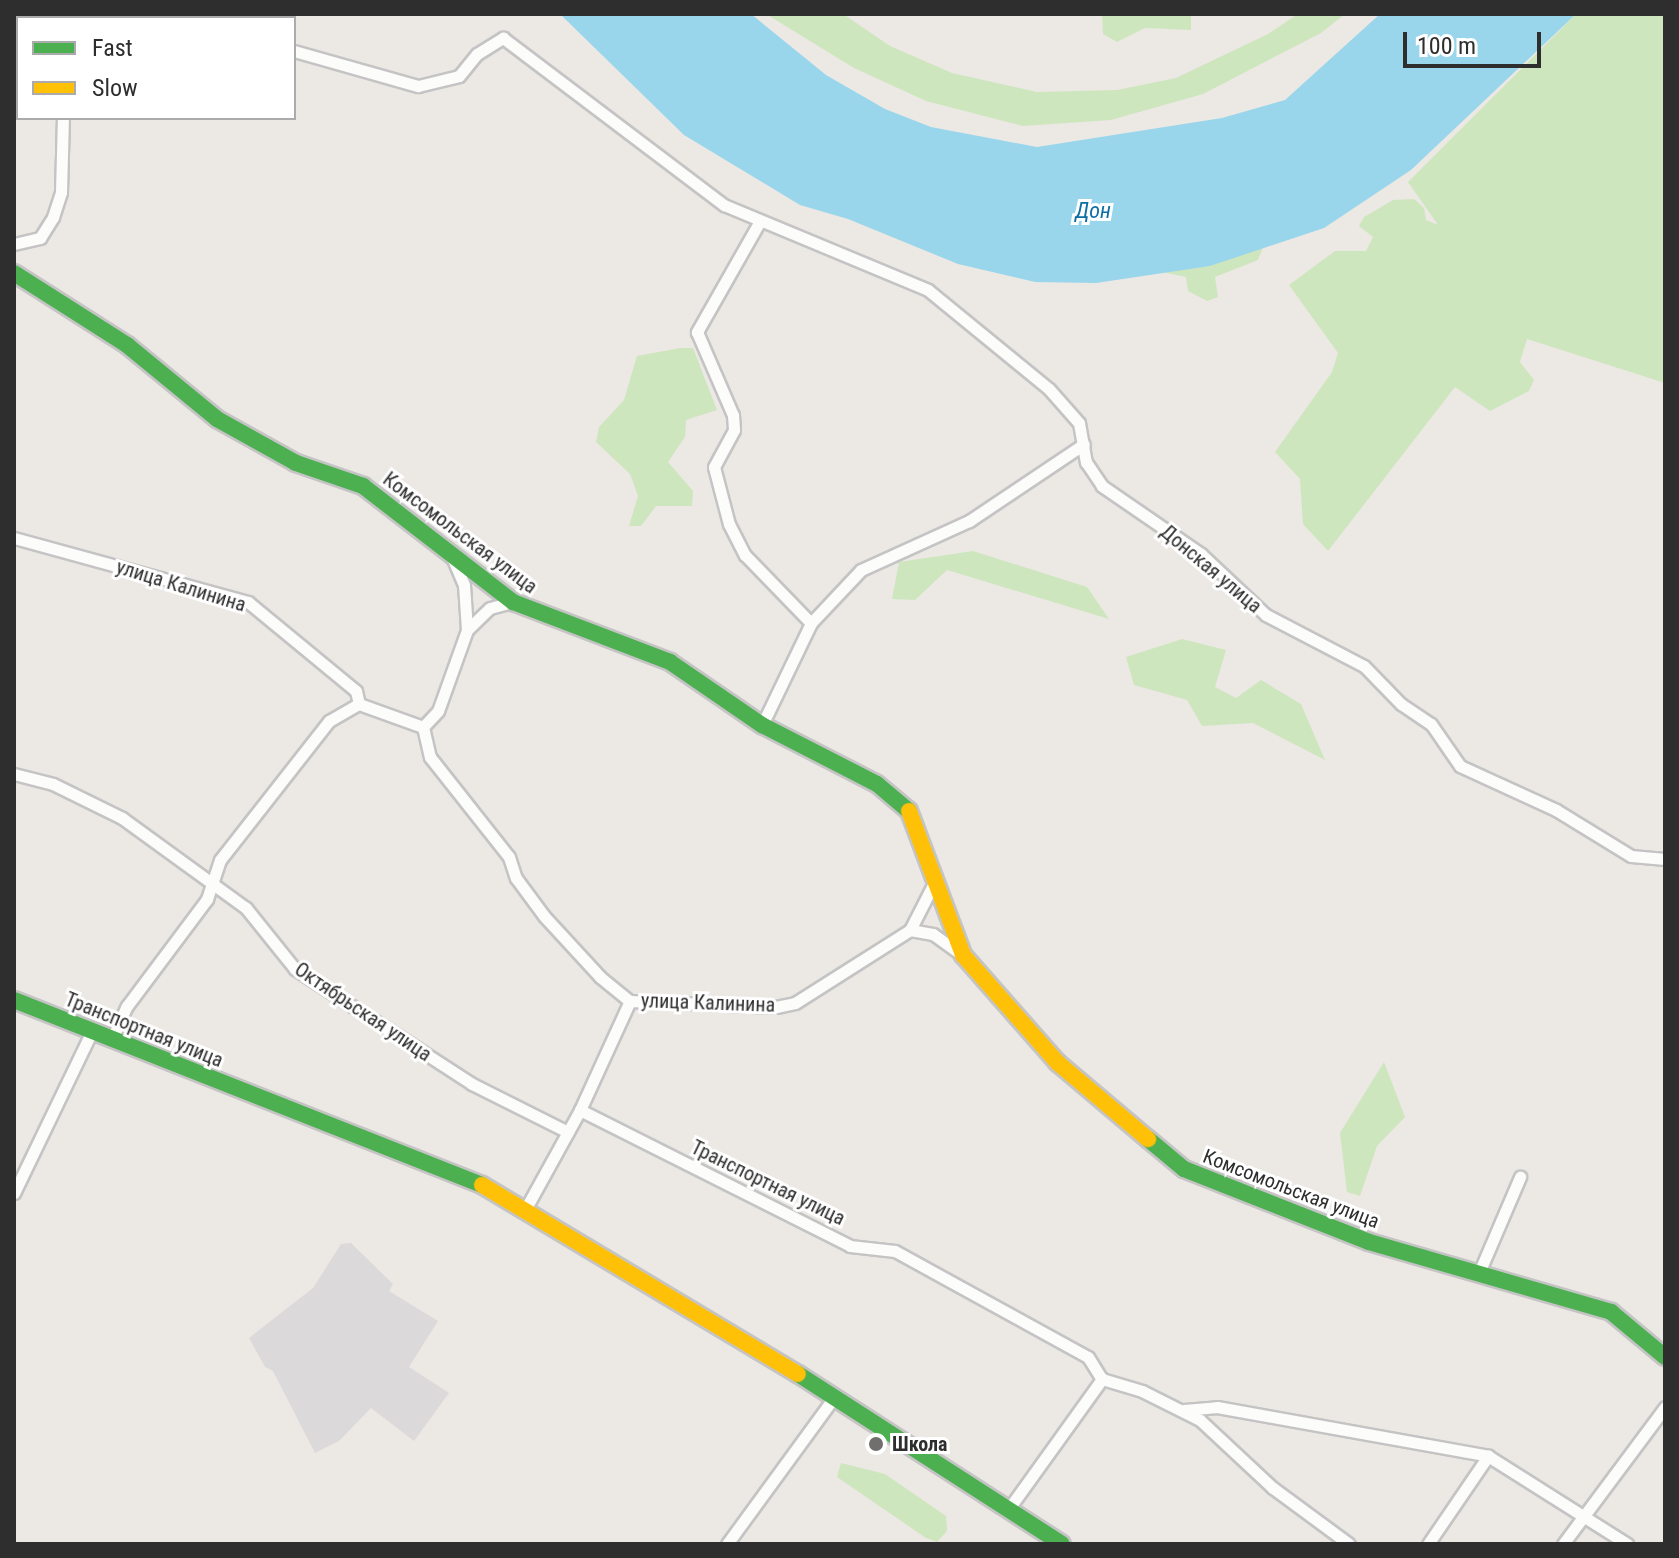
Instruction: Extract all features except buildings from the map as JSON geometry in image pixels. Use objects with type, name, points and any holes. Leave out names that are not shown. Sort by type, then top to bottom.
[{"type":"street","name":"Донская улица","points":[[296,52],[418,86],[443,84],[503,38],[724,205],[928,290],[1049,389],[1079,423],[1086,462],[1102,486],[1201,554],[1266,615],[1364,666],[1401,704],[1431,724],[1460,766],[1556,810],[1631,856],[1665,859]]},
{"type":"street","points":[[14,244],[40,238],[53,217],[61,192],[63,120]]},
{"type":"street","points":[[760,221],[697,332],[733,415],[734,430],[714,467],[729,524],[745,555],[811,623]]},
{"type":"street","name":"Комсомольская улица","points":[[14,273],[127,345],[217,419],[296,463],[363,486],[513,602],[670,662],[762,725],[877,784],[910,812],[933,885],[963,955],[1058,1063],[1184,1169],[1369,1242],[1611,1312],[1665,1357]]},
{"type":"street","points":[[762,725],[811,623],[861,570],[969,521],[1084,444]]},
{"type":"street","name":"улица Калинина","points":[[14,538],[248,602],[356,691],[359,704]]},
{"type":"street","points":[[112,1039],[127,1006],[207,899],[220,860],[329,721],[359,704],[423,727],[438,711],[467,630],[464,585],[451,555]]},
{"type":"street","points":[[467,630],[490,608],[513,602]]},
{"type":"street","name":"улица Калинина","points":[[423,727],[430,757],[509,857],[516,878],[544,916],[600,977],[630,1001],[776,1007],[795,1003],[910,930]]},
{"type":"street","name":"Октябрьская улица","points":[[14,774],[53,784],[122,818],[164,853],[212,881],[246,908],[295,969],[472,1084],[568,1132]]},
{"type":"street","points":[[933,885],[910,930],[933,934],[963,955]]},
{"type":"street","name":"Транспортная улица","points":[[14,1000],[394,1147],[526,1208],[835,1396],[1010,1507],[1062,1544]]},
{"type":"street","points":[[526,1208],[580,1110],[630,1001]]},
{"type":"street","points":[[14,1193],[92,1031]]},
{"type":"street","name":"Транспортная улица","points":[[580,1110],[850,1246],[895,1251],[1088,1357],[1102,1379]]},
{"type":"street","points":[[1478,1275],[1520,1177]]},
{"type":"street","points":[[1010,1507],[1102,1379],[1184,1410],[1273,1488],[1349,1544]]},
{"type":"street","points":[[727,1544],[835,1396]]},
{"type":"street","points":[[1184,1410],[1217,1407],[1488,1456],[1585,1513],[1627,1544]]},
{"type":"street","points":[[1563,1544],[1665,1407]]},
{"type":"street","points":[[1428,1544],[1488,1456]]},
{"type":"shaded area","points":[[351,1243],[393,1284],[389,1291],[438,1321],[409,1367],[449,1393],[414,1441],[371,1408],[339,1441],[315,1453],[273,1371],[265,1367],[249,1338],[313,1288],[341,1244]]},
{"type":"green space","points":[[766,14],[843,14],[890,46],[952,73],[1037,92],[1117,90],[1176,78],[1268,34],[1298,14],[1345,14],[1321,33],[1203,94],[1111,120],[1023,126],[926,101],[854,68]]},
{"type":"green space","points":[[1102,14],[1191,14],[1191,30],[1145,28],[1117,42],[1103,34]]},
{"type":"green space","points":[[1576,14],[1665,14],[1665,383],[1527,339],[1520,362],[1534,380],[1529,391],[1490,411],[1455,387],[1328,551],[1303,524],[1300,479],[1275,452],[1332,372],[1338,353],[1289,285],[1335,251],[1366,251],[1373,237],[1359,226],[1364,217],[1393,200],[1414,199],[1424,208],[1426,220],[1438,225],[1408,182]]},
{"type":"green space","points":[[1263,247],[1258,260],[1215,277],[1218,297],[1207,301],[1188,291],[1186,277],[1157,271],[1210,266]]},
{"type":"green space","points":[[693,348],[717,410],[686,420],[685,437],[668,462],[693,491],[692,506],[656,506],[641,526],[629,526],[638,496],[630,474],[596,442],[599,427],[624,400],[637,356]]},
{"type":"green space","points":[[973,551],[1087,587],[1109,619],[947,570],[915,600],[892,599],[899,562]]},
{"type":"green space","points":[[1182,639],[1226,650],[1215,687],[1236,698],[1261,680],[1301,704],[1325,760],[1253,723],[1202,726],[1187,700],[1134,685],[1126,657]]},
{"type":"green space","points":[[1384,1062],[1405,1117],[1377,1146],[1360,1196],[1347,1192],[1340,1133]]},
{"type":"green space","points":[[841,1463],[885,1474],[946,1516],[947,1531],[937,1542],[926,1538],[837,1477]]},
{"type":"water","name":"Дон","points":[[560,14],[751,14],[826,75],[885,109],[931,127],[1037,147],[1222,118],[1285,100],[1380,14],[1576,14],[1411,170],[1324,228],[1210,266],[1096,283],[1035,282],[958,264],[848,219],[800,205],[684,135]]},
{"type":"traffic: fast","points":[[14,273],[127,345],[217,419],[296,463],[363,486],[513,602],[670,662],[762,725],[877,784],[909,811]]},
{"type":"traffic: fast","points":[[14,1000],[482,1185]]},
{"type":"traffic: fast","points":[[1148,1139],[1184,1169],[1369,1242],[1611,1312],[1665,1357]]},
{"type":"traffic: fast","points":[[798,1374],[1062,1544]]},
{"type":"traffic: slow","points":[[909,811],[963,955],[1058,1063],[1148,1139]]},
{"type":"traffic: slow","points":[[482,1185],[798,1374]]},
{"type":"place","name":"Школа","points":[[876,1444]]}]
